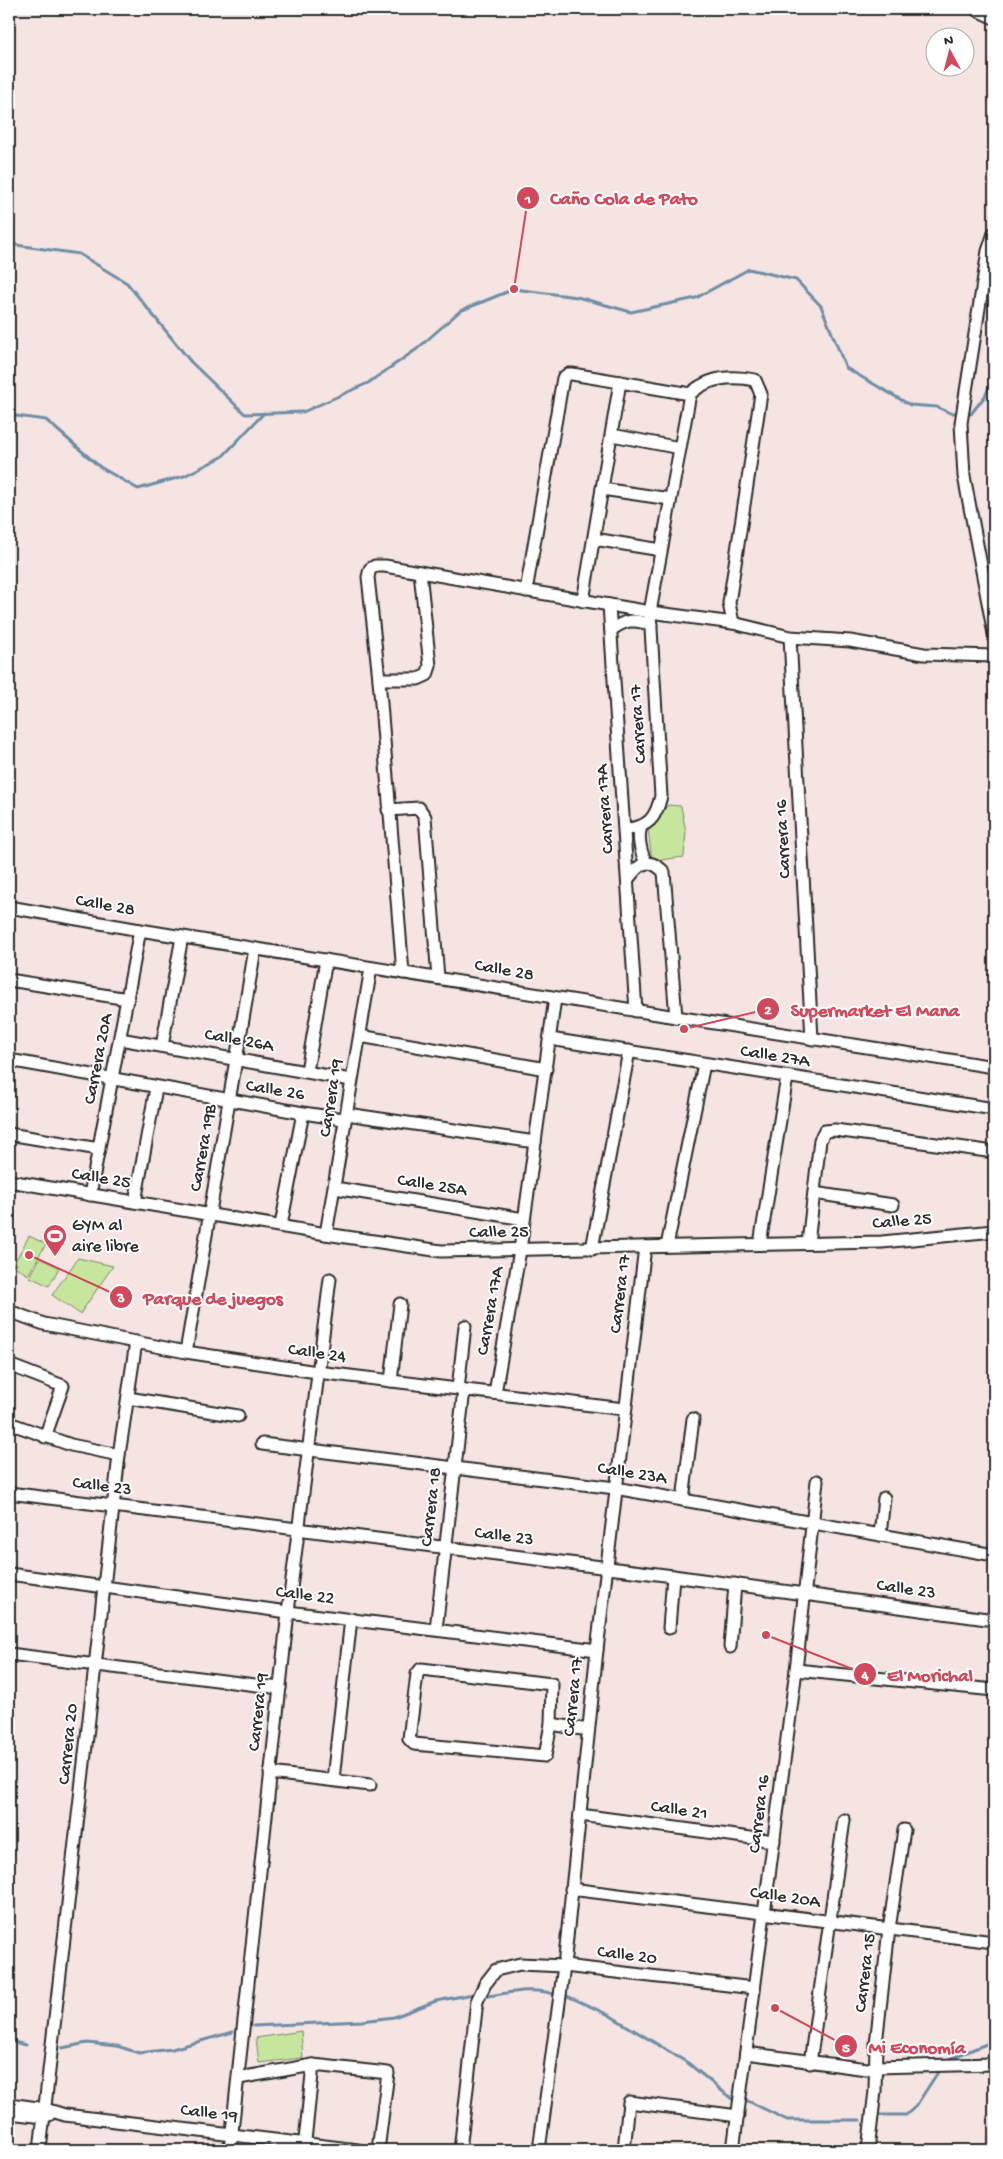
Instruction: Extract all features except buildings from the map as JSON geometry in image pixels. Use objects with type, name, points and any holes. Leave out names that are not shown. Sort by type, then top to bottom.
[{"type":"street","points":[[976,9],[994,18]]},
{"type":"street","points":[[994,233],[988,251],[962,405],[961,423],[964,476],[994,634]]},
{"type":"street","points":[[526,591],[563,378],[568,374],[572,374],[690,394],[699,386],[724,377],[739,376],[756,380],[761,394],[730,603],[733,623]]},
{"type":"street","points":[[583,600],[620,382]]},
{"type":"street","name":"Carrera 17","points":[[641,827],[653,817],[661,796],[650,612],[690,394]]},
{"type":"street","points":[[612,435],[680,448]]},
{"type":"street","points":[[602,489],[670,499]]},
{"type":"street","points":[[594,539],[661,550]]},
{"type":"street","points":[[403,973],[388,810],[379,679],[368,577],[370,569],[375,566],[385,566],[650,612],[733,623],[790,637],[850,641],[924,654],[994,656]]},
{"type":"street","points":[[379,679],[418,679],[427,675],[430,666],[420,572]]},
{"type":"street","name":"Carrera 17A","points":[[609,605],[636,1011]]},
{"type":"street","points":[[611,630],[620,623],[634,620],[651,626]]},
{"type":"street","name":"Carrera 16","points":[[790,637],[812,1039]]},
{"type":"street","points":[[388,810],[420,808],[425,817],[438,978]]},
{"type":"street","points":[[625,829],[641,827],[639,832],[642,854],[647,863]]},
{"type":"street","points":[[628,879],[638,866],[647,863],[658,866],[664,872],[676,1017]]},
{"type":"street","name":"Calle 28","points":[[9,907],[555,998],[994,1067]]},
{"type":"street","name":"Carrera 20A","points":[[90,1195],[140,930]]},
{"type":"street","points":[[162,1046],[182,937]]},
{"type":"street","name":"Carrera 19B","points":[[186,1352],[255,949]]},
{"type":"street","points":[[307,1071],[326,960]]},
{"type":"street","name":"Carrera 19","points":[[326,1234],[348,1114],[371,968]]},
{"type":"street","points":[[9,980],[128,999]]},
{"type":"street","name":"Carrera 17A","points":[[494,1393],[520,1250],[555,998]]},
{"type":"street","points":[[360,1036],[546,1069]]},
{"type":"street","name":"Calle 27A","points":[[550,1038],[787,1078],[994,1109]]},
{"type":"street","name":"Calle 26A","points":[[120,1039],[352,1080]]},
{"type":"street","name":"Carrera 17","points":[[592,1249],[629,1050]]},
{"type":"street","name":"Calle 26","points":[[9,1060],[156,1088],[304,1113],[343,1119],[348,1114],[535,1142]]},
{"type":"street","points":[[667,1246],[704,1064]]},
{"type":"street","points":[[760,1244],[787,1078]]},
{"type":"street","points":[[135,1202],[156,1088]]},
{"type":"street","points":[[281,1225],[304,1113]]},
{"type":"street","points":[[808,1243],[820,1140],[825,1131],[836,1130],[994,1152]]},
{"type":"street","points":[[9,1134],[99,1149]]},
{"type":"street","name":"Calle 25","points":[[9,1181],[326,1234],[441,1251],[882,1242],[994,1231]]},
{"type":"street","name":"Calle 25A","points":[[334,1188],[524,1219]]},
{"type":"street","points":[[814,1193],[893,1205]]},
{"type":"street","name":"Carrera 17","points":[[539,2150],[564,1966],[615,1488],[645,1247]]},
{"type":"street","name":"Carrera 19","points":[[230,2150],[288,1612],[330,1279]]},
{"type":"street","points":[[391,1381],[400,1304]]},
{"type":"street","name":"Calle 24","points":[[9,1311],[44,1324],[186,1352],[317,1372],[624,1409]]},
{"type":"street","name":"Carrera 18","points":[[436,1629],[454,1470],[465,1326]]},
{"type":"street","name":"Carrera 20","points":[[40,2150],[48,2113],[104,1587],[136,1342]]},
{"type":"street","points":[[9,1365],[63,1386],[45,1437]]},
{"type":"street","points":[[128,1398],[238,1416]]},
{"type":"street","points":[[683,1500],[693,1419]]},
{"type":"street","points":[[9,1423],[71,1445],[120,1456]]},
{"type":"street","name":"Calle 23A","points":[[262,1444],[454,1470],[615,1488],[994,1555]]},
{"type":"street","name":"Carrera 16","points":[[733,2150],[796,1670],[817,1481]]},
{"type":"street","name":"Calle 23","points":[[9,1493],[607,1567],[994,1620]]},
{"type":"street","points":[[880,1534],[884,1498]]},
{"type":"street","name":"Calle 22","points":[[9,1574],[288,1612],[597,1650]]},
{"type":"street","points":[[668,1628],[673,1576]]},
{"type":"street","points":[[730,1647],[735,1584]]},
{"type":"street","points":[[333,1780],[351,1619]]},
{"type":"street","points":[[9,1654],[280,1688]]},
{"type":"street","points":[[421,1669],[425,1669],[552,1684],[552,1724],[545,1756],[540,1757],[414,1744],[409,1739],[417,1674],[421,1669]]},
{"type":"street","points":[[796,1670],[994,1690]]},
{"type":"street","points":[[552,1724],[588,1730]]},
{"type":"street","points":[[270,1773],[370,1785]]},
{"type":"street","name":"Calle 21","points":[[580,1815],[774,1841]]},
{"type":"street","points":[[810,2063],[844,1820]]},
{"type":"street","name":"Carrera 15","points":[[868,2150],[876,2067],[876,2044],[889,1929],[904,1830]]},
{"type":"street","name":"Calle 20A","points":[[572,1889],[994,1942]]},
{"type":"street","name":"Calle 20","points":[[460,2150],[477,2001],[484,1984],[496,1970],[520,1964],[564,1966],[754,1988]]},
{"type":"street","points":[[746,2053],[810,2063],[867,2069],[876,2067],[994,2064]]},
{"type":"street","points":[[239,2078],[313,2065],[388,2073],[378,2150]]},
{"type":"street","points":[[305,2147],[313,2065]]},
{"type":"street","points":[[624,2150],[629,2102],[738,2116]]},
{"type":"street","name":"Calle 19","points":[[9,2104],[48,2113],[232,2135],[305,2147],[358,2150]]},
{"type":"street","name":"Calle 19","points":[[9,2113],[48,2113]]},
{"type":"green space","points":[[668,805],[681,806],[686,832],[684,857],[652,861],[648,829]]},
{"type":"green space","points":[[29,1236],[46,1244],[28,1275],[13,1265]]},
{"type":"green space","points":[[40,1258],[59,1268],[49,1286],[30,1277]]},
{"type":"green space","points":[[78,1258],[113,1266],[80,1314],[52,1295]]},
{"type":"green space","points":[[301,2031],[303,2058],[259,2063],[256,2038]]},
{"type":"waterway","points":[[9,244],[79,254],[127,283],[191,362],[245,414],[303,412],[368,383],[417,349],[460,311],[514,289],[577,297],[631,312],[696,298],[749,269],[796,280],[821,306],[846,368],[910,405],[937,407],[950,413],[959,413]]},
{"type":"waterway","points":[[965,414],[971,414],[985,396],[994,376]]},
{"type":"waterway","points":[[9,415],[46,420],[100,467],[138,489],[184,476],[222,457],[264,413]]},
{"type":"waterway","points":[[488,1996],[529,1991],[553,1994]]},
{"type":"waterway","points":[[253,2026],[362,2021],[394,2017],[436,2001],[473,1994]]},
{"type":"waterway","points":[[565,1995],[609,2015],[688,2063],[732,2099]]},
{"type":"waterway","points":[[62,2048],[87,2043],[117,2046],[139,2053],[172,2049],[233,2032]]},
{"type":"waterway","points":[[9,2041],[26,2045]]},
{"type":"waterway","points":[[949,2059],[994,2041]]},
{"type":"waterway","points":[[880,2115],[906,2115],[916,2106],[940,2069]]},
{"type":"waterway","points":[[748,2101],[787,2120],[860,2120]]},
{"type":"place","name":"Caño Cola de Pato","points":[[514,289]]},
{"type":"place","name":"Supermarket El Mana","points":[[684,1029]]},
{"type":"place","name":"Parque de juegos","points":[[29,1255]]},
{"type":"place","name":"GYM al aire libre","points":[[55,1257]]},
{"type":"place","name":"El Morichal","points":[[766,1635]]},
{"type":"place","name":"Mi Economía","points":[[775,2008]]}]
